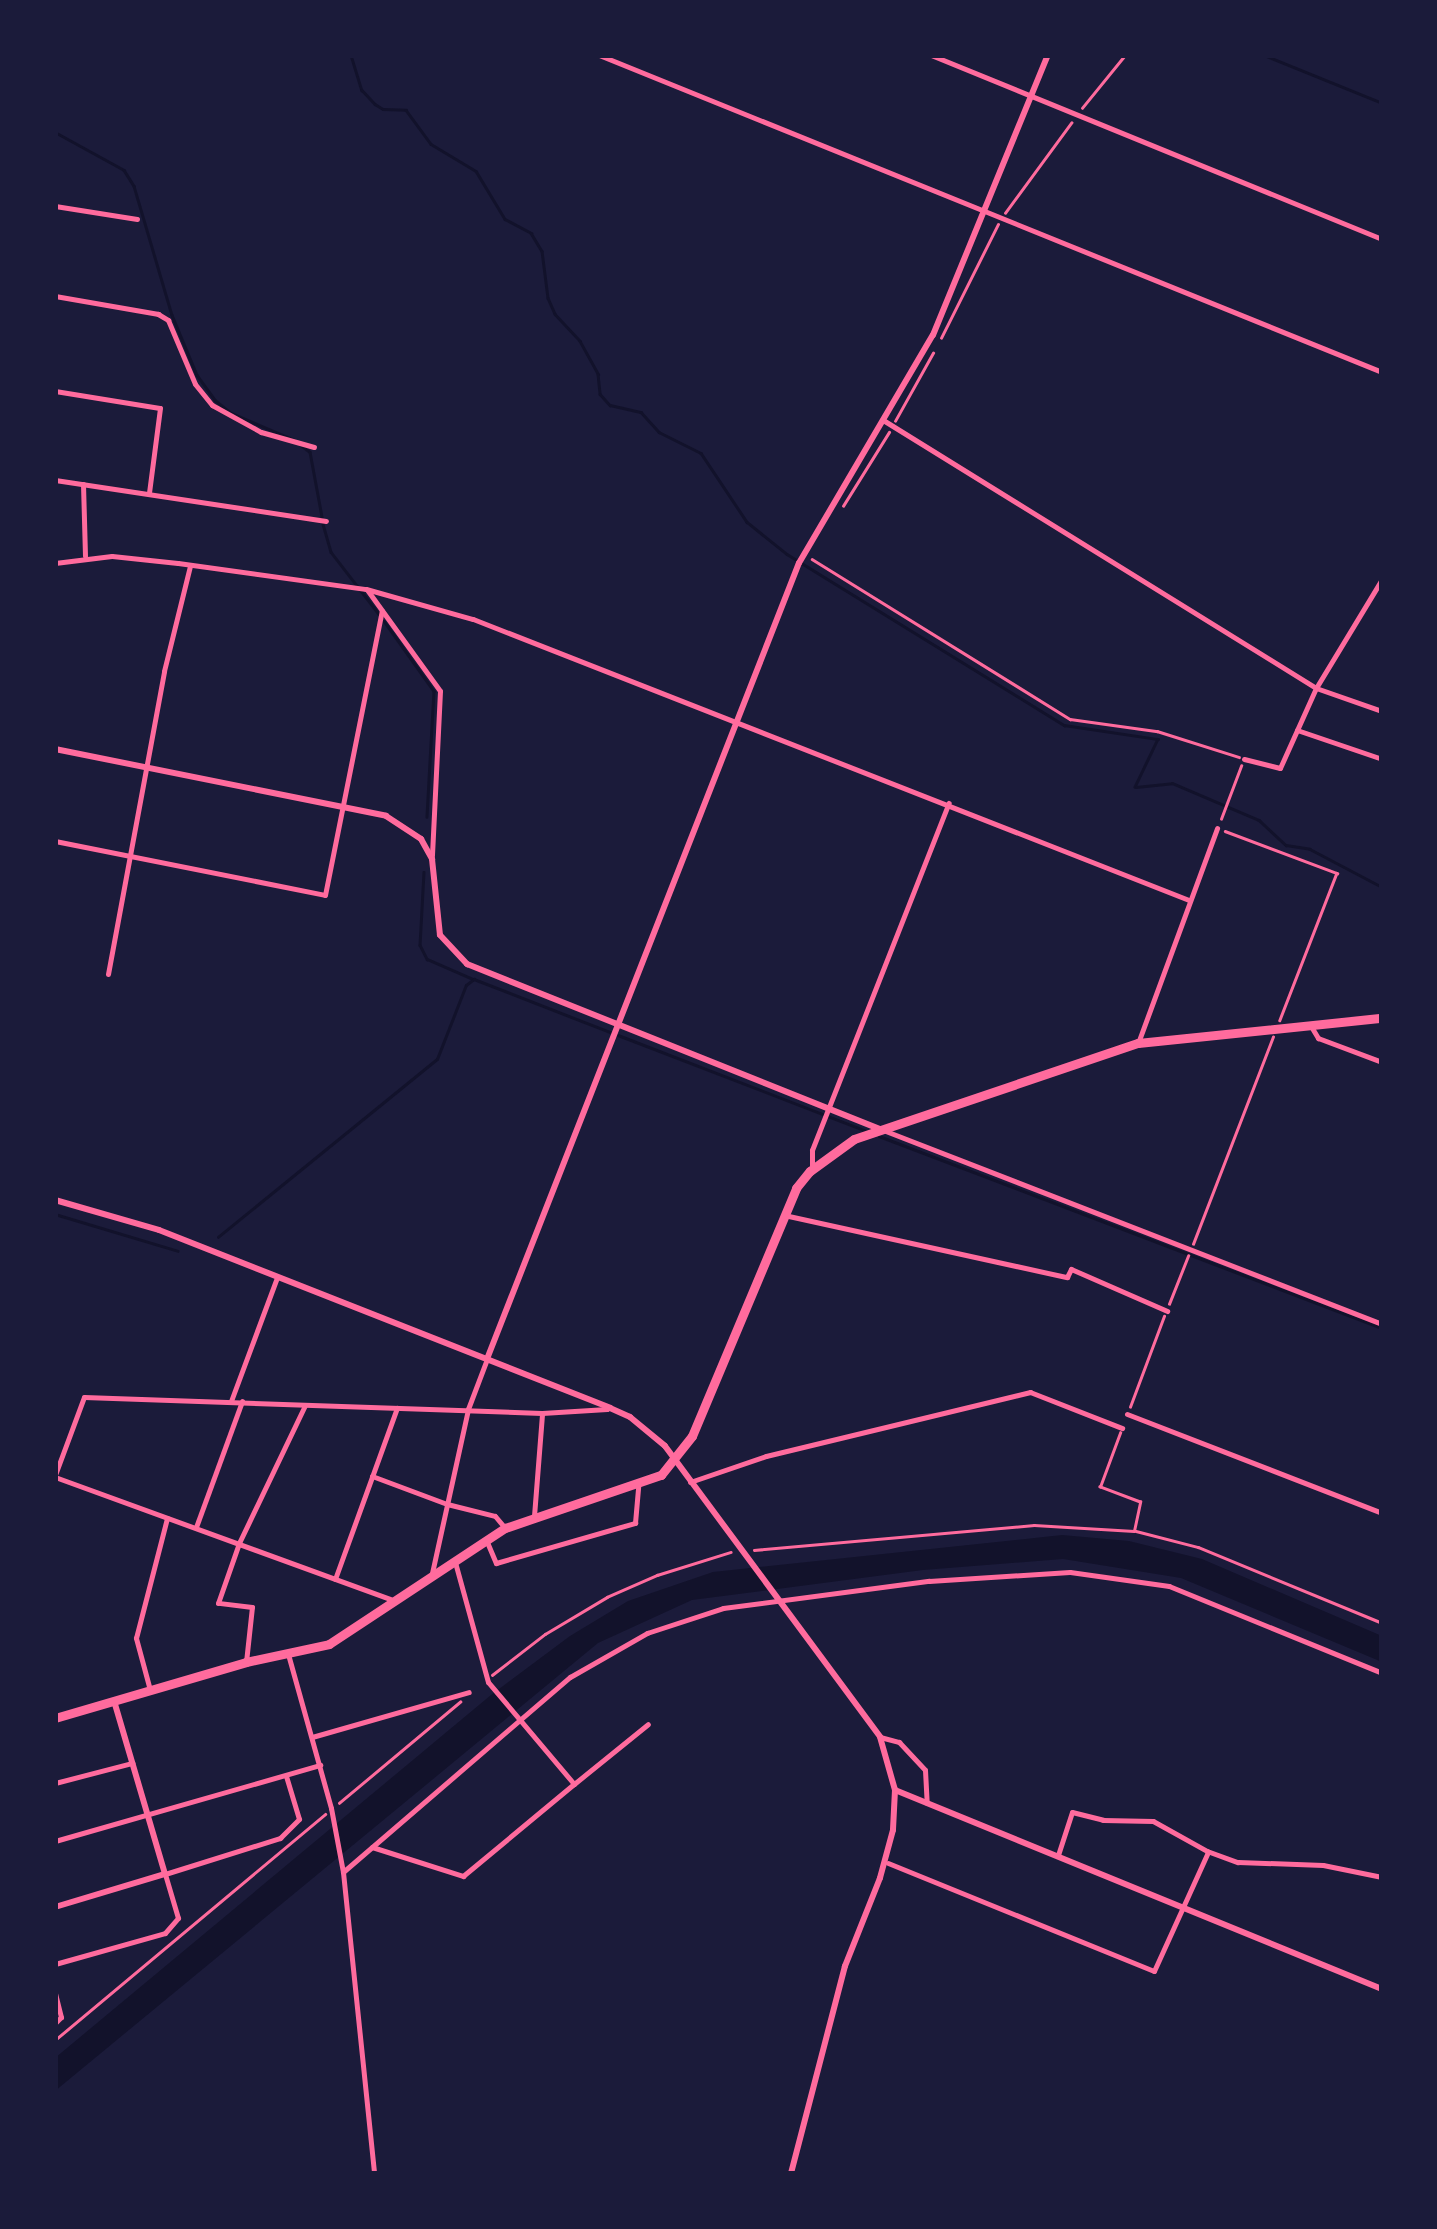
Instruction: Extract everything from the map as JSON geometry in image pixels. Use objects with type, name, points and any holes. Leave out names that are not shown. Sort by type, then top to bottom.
[{"type":"main road","points":[[55,1718],[350,1634],[391,1600],[505,1528],[638,1486],[676,1462],[714,1388],[781,1214],[812,1168],[854,1139],[1138,1043],[1382,1018]]},
{"type":"street","points":[[599,55],[1382,372]]},
{"type":"street","points":[[931,55],[1382,239]]},
{"type":"street","points":[[432,1573],[468,1409],[799,563],[933,335],[1048,55]]},
{"type":"street","points":[[55,206],[137,219]]},
{"type":"street","points":[[55,296],[158,314],[168,320],[195,384],[212,405],[261,432],[314,448]]},
{"type":"street","points":[[55,391],[160,408],[149,494]]},
{"type":"street","points":[[883,420],[1316,688],[1382,711]]},
{"type":"street","points":[[55,480],[326,522]]},
{"type":"street","points":[[84,484],[84,557]]},
{"type":"street","points":[[55,564],[84,557],[191,564],[366,589],[474,619],[1189,900]]},
{"type":"street","points":[[108,974],[172,636],[191,564]]},
{"type":"street","points":[[1244,759],[1280,768],[1316,688],[1382,579]]},
{"type":"street","points":[[366,589],[440,691],[432,859],[436,915],[450,949],[467,964],[1382,1324]]},
{"type":"street","points":[[55,842],[325,895],[382,611]]},
{"type":"street","points":[[1297,730],[1382,758]]},
{"type":"street","points":[[55,749],[343,805],[405,825],[422,839],[432,859]]},
{"type":"street","points":[[812,1168],[812,1150],[949,803]]},
{"type":"street","points":[[1138,1043],[1218,828]]},
{"type":"street","points":[[1310,1025],[1318,1038],[1382,1062]]},
{"type":"street","points":[[55,1200],[160,1230],[610,1408],[649,1432],[676,1462],[880,1737],[895,1790],[892,1830],[880,1878],[845,1966],[791,2174]]},
{"type":"street","points":[[781,1214],[1068,1276],[1071,1269],[1166,1311]]},
{"type":"street","points":[[230,1401],[278,1276]]},
{"type":"street","points":[[690,1482],[766,1456],[1030,1392],[1122,1428]]},
{"type":"street","points":[[391,1600],[55,1476],[84,1397],[542,1413],[610,1408]]},
{"type":"street","points":[[196,1527],[242,1402]]},
{"type":"street","points":[[246,1662],[252,1607],[218,1602],[239,1543],[305,1405]]},
{"type":"street","points":[[335,1579],[397,1408]]},
{"type":"street","points":[[534,1516],[542,1413]]},
{"type":"street","points":[[1127,1414],[1382,1512]]},
{"type":"street","points":[[372,1476],[447,1504],[495,1516],[505,1528]]},
{"type":"street","points":[[486,1539],[496,1563],[635,1523],[638,1486]]},
{"type":"street","points":[[150,1690],[136,1638],[167,1517]]},
{"type":"street","points":[[454,1559],[488,1680],[574,1784]]},
{"type":"street","points":[[343,1872],[557,1687],[647,1633],[708,1611],[1036,1571],[1134,1579],[1188,1593],[1382,1673]]},
{"type":"street","points":[[288,1654],[331,1808],[343,1872],[374,2174]]},
{"type":"street","points":[[312,1737],[469,1692]]},
{"type":"street","points":[[55,1964],[165,1933],[178,1918],[114,1701]]},
{"type":"street","points":[[372,1847],[463,1876],[648,1724]]},
{"type":"street","points":[[880,1737],[899,1742],[925,1770],[926,1803]]},
{"type":"street","points":[[55,1782],[132,1762]]},
{"type":"street","points":[[55,1842],[320,1765]]},
{"type":"street","points":[[55,1906],[280,1838],[299,1819],[286,1776]]},
{"type":"street","points":[[895,1790],[1382,1989]]},
{"type":"street","points":[[1057,1856],[1072,1812],[1103,1820],[1153,1821],[1208,1852],[1238,1862],[1323,1866],[1382,1876]]},
{"type":"street","points":[[888,1863],[1147,1970],[1158,1965],[1208,1852]]},
{"type":"street","points":[[55,1994],[61,2017],[55,2023]]},
{"type":"path","points":[[1127,1414],[1337,874],[1218,828]]},
{"type":"path","points":[[1122,1428],[1100,1487],[1140,1502],[1134,1531]]},
{"type":"path","points":[[488,1680],[545,1634],[607,1597],[658,1575],[741,1550],[1034,1525],[1134,1531],[1198,1547],[1382,1624]]},
{"type":"path","points":[[55,2040],[469,1692]]},
{"type":"shaded area","points":[[1062,1535],[1129,1541],[1202,1559],[1382,1636],[1382,1662],[1181,1578],[1063,1559],[923,1570],[692,1600],[598,1643],[55,2091],[55,2058],[491,1695],[570,1636],[628,1601],[713,1572]]},
{"type":"waterway","points":[[351,55],[362,90],[375,104],[383,109],[406,110],[431,144],[476,171],[505,219],[531,233],[542,251],[548,298],[555,314],[580,341],[598,374],[600,394],[610,405],[641,412],[659,432],[701,453],[747,522],[787,554],[1064,725],[1158,739],[1135,787]]},
{"type":"waterway","points":[[1264,55],[1382,103]]},
{"type":"waterway","points":[[55,132],[124,170],[134,186],[172,315],[197,375],[215,400],[231,413],[295,440]]},
{"type":"waterway","points":[[301,445],[310,452],[322,517]]},
{"type":"waterway","points":[[323,524],[331,552],[379,614]]},
{"type":"waterway","points":[[384,621],[434,691],[427,817]]},
{"type":"waterway","points":[[1136,787],[1172,783],[1259,820],[1286,845],[1310,849],[1382,887]]},
{"type":"waterway","points":[[424,872],[420,945],[427,959],[473,979]]},
{"type":"waterway","points":[[218,1237],[437,1059],[466,985],[474,979],[610,1032]]},
{"type":"waterway","points":[[618,1035],[867,1131]]},
{"type":"waterway","points":[[879,1136],[1382,1328]]},
{"type":"waterway","points":[[55,1214],[178,1251]]}]
